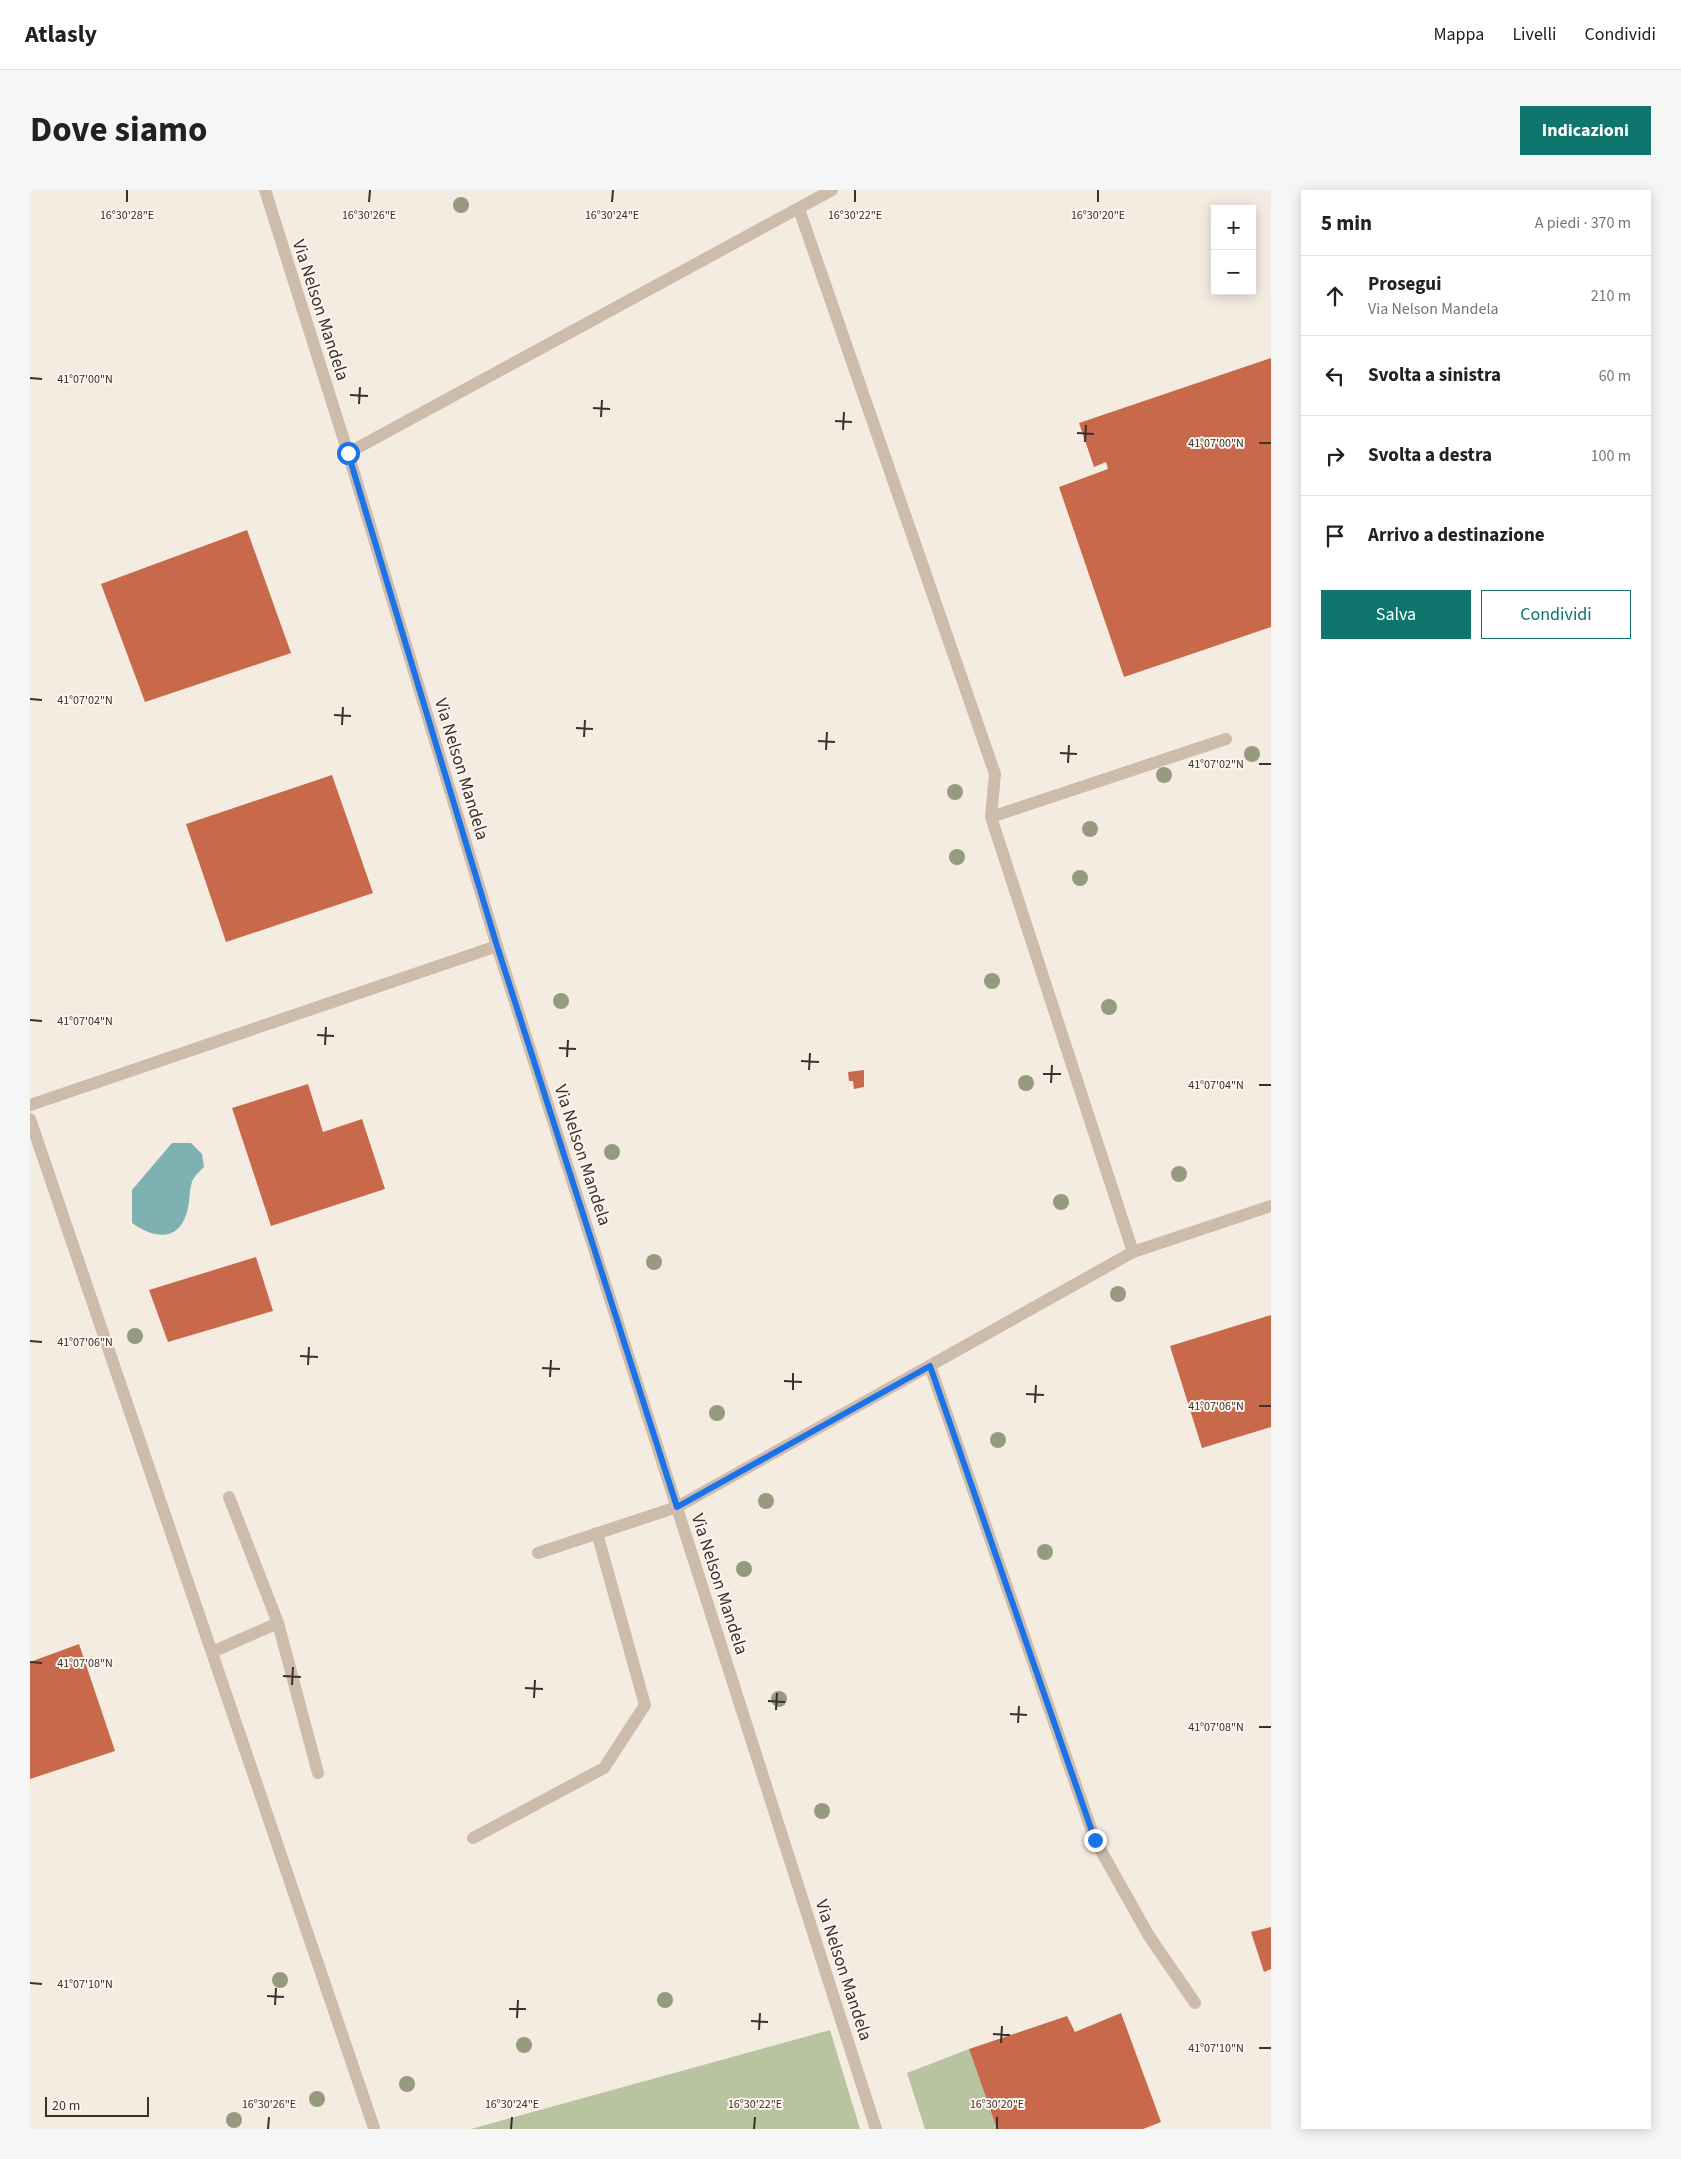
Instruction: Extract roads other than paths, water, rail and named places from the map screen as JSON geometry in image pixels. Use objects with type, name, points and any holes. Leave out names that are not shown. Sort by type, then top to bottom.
[{"type":"street","name":"Via Nelson Mandela","points":[[265,190],[348,453],[497,946],[876,2129]]},
{"type":"street","points":[[348,453],[832,190]]},
{"type":"street","points":[[800,209],[995,774],[991,817],[1133,1252]]},
{"type":"street","points":[[991,817],[1226,739]]},
{"type":"street","points":[[30,1105],[497,946]]},
{"type":"street","points":[[30,1119],[374,2128]]},
{"type":"street","points":[[538,1553],[677,1507],[1133,1252],[1271,1206]]},
{"type":"street","points":[[930,1366],[1095,1840],[1148,1936],[1195,2003]]},
{"type":"street","points":[[229,1497],[278,1623],[318,1773]]},
{"type":"street","points":[[473,1838],[604,1768],[645,1705],[597,1533]]},
{"type":"street","points":[[212,1652],[278,1623]]},
{"type":"water","points":[[172,1143],[191,1143],[202,1154],[204,1167],[192,1182],[187,1212],[178,1229],[164,1235],[156,1234],[148,1232],[132,1223],[132,1190]]}]
